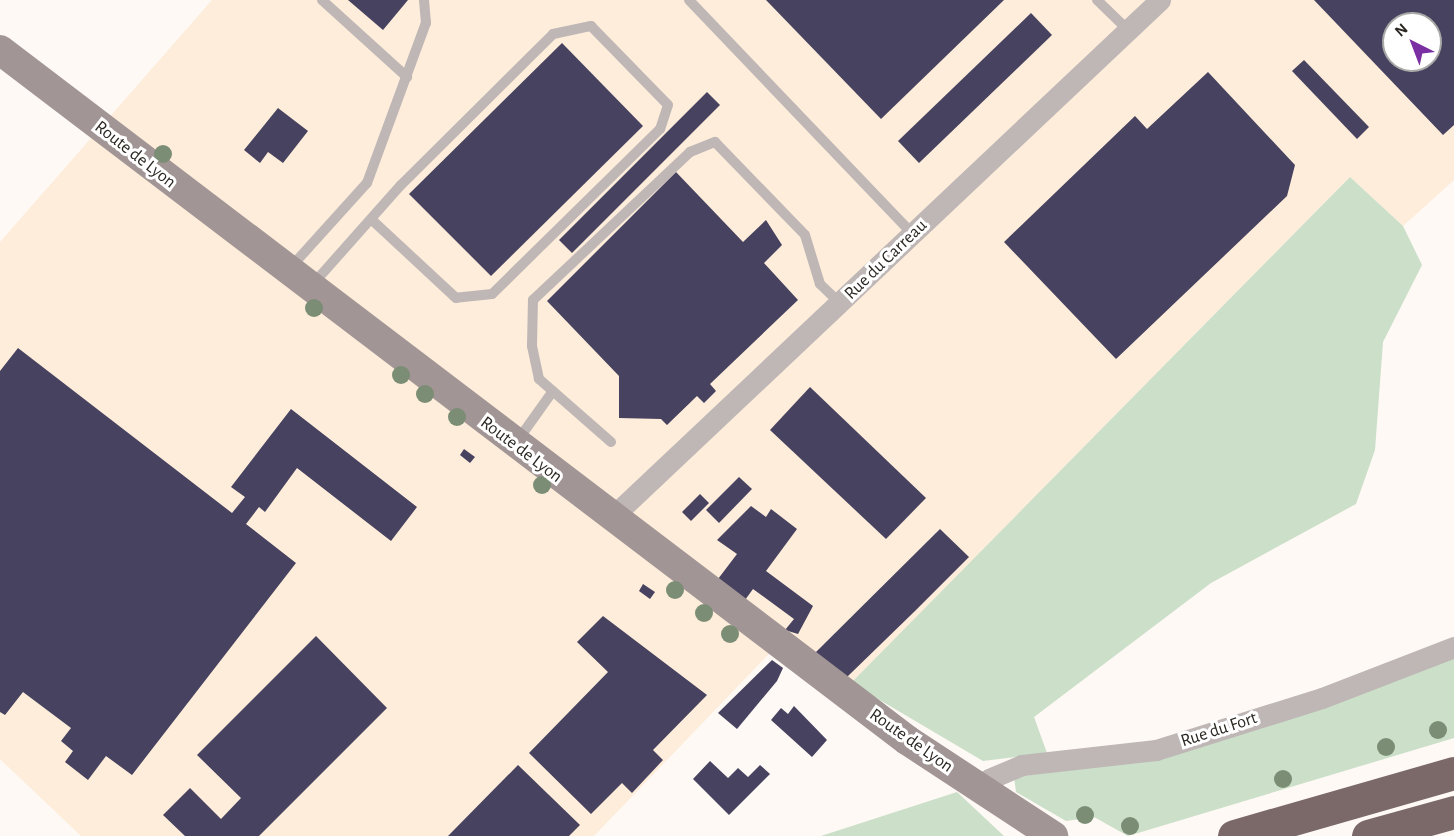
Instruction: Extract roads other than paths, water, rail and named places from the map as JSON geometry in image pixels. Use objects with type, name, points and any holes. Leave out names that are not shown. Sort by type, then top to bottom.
[{"type":"highway","points":[[1234,836],[1454,773]]},
{"type":"highway","points":[[1368,836],[1454,812]]},
{"type":"street","name":"Rue du Carreau","points":[[611,518],[841,304],[1160,0]]},
{"type":"street","name":"Route de Lyon","points":[[0,50],[297,280],[906,740],[1053,836]]},
{"type":"street","name":"Rue du Fort","points":[[981,789],[989,779],[1022,765],[1156,750],[1322,698],[1454,647]]},
{"type":"lane","points":[[322,0],[407,77]]},
{"type":"lane","points":[[689,0],[913,234]]},
{"type":"lane","points":[[1097,0],[1128,30]]},
{"type":"lane","points":[[297,280],[367,183],[426,23],[427,2]]},
{"type":"lane","points":[[297,280],[373,221],[401,185],[552,34],[591,26],[668,105],[660,129],[492,294],[456,298],[373,221]]},
{"type":"lane","points":[[612,442],[539,379],[533,362],[533,300],[675,163],[706,143],[715,142],[805,235],[820,284],[841,304]]},
{"type":"lane","points":[[514,445],[554,391]]}]
